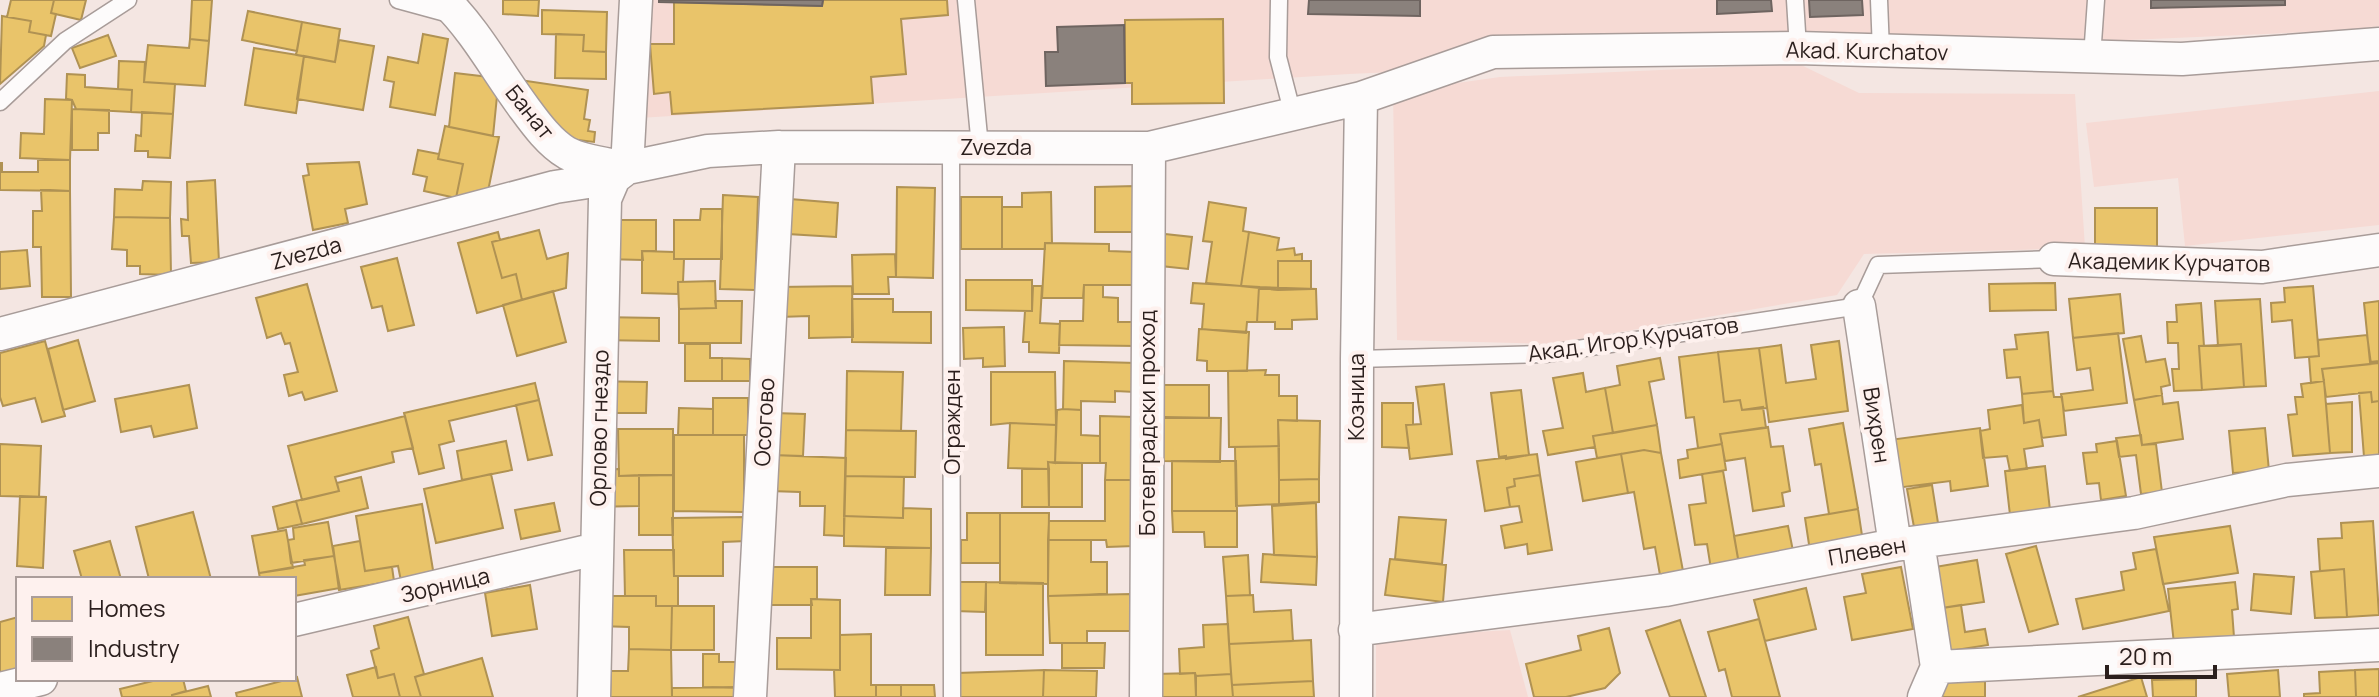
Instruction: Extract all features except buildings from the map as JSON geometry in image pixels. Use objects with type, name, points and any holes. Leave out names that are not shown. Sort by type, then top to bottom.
[{"type":"street","points":[[621,173],[636,0]]},
{"type":"street","name":"Банат","points":[[453,9],[499,74],[555,144],[570,155],[621,173]]},
{"type":"street","name":"Akad. Kurchatov","points":[[1361,98],[1493,52],[1798,48],[2182,59],[2379,44]]},
{"type":"street","name":"Zvezda","points":[[0,334],[555,187],[708,151],[779,147],[1149,148],[1361,98]]},
{"type":"street","name":"Козница","points":[[1356,697],[1361,98]]},
{"type":"street","name":"Осогово","points":[[750,697],[779,147]]},
{"type":"street","name":"Ботевградски проход","points":[[1146,697],[1149,148]]},
{"type":"street","name":"Орлово гнездо","points":[[594,697],[605,199],[621,173]]},
{"type":"street","name":"Академик Курчатов","points":[[2054,259],[2262,267],[2379,250]]},
{"type":"street","name":"Вихрен","points":[[1859,306],[1906,543],[1937,667]]},
{"type":"street","name":"Плевен","points":[[1355,630],[1665,590],[1906,543],[2134,513],[2287,480],[2379,471]]},
{"type":"street","name":"Зорница","points":[[296,620],[596,549]]},
{"type":"street","points":[[1924,697],[1937,667],[2379,645]]},
{"type":"street","points":[[0,689],[33,681]]},
{"type":"lane","points":[[0,102],[65,41],[128,0]]},
{"type":"lane","points":[[398,0],[453,9]]},
{"type":"lane","name":"Огражден","points":[[952,697],[966,147],[966,0]]},
{"type":"lane","points":[[1279,0],[1278,57],[1293,115]]},
{"type":"lane","points":[[1795,0],[1798,48]]},
{"type":"lane","points":[[1879,0],[1881,51]]},
{"type":"lane","points":[[2092,57],[2096,0]]},
{"type":"lane","points":[[1859,306],[1878,265],[2054,259]]},
{"type":"lane","name":"Акад. Игор Курчатов","points":[[1357,359],[1545,354],[1859,306]]},
{"type":"shaded area","points":[[624,0],[2379,0],[2379,26],[2357,30],[1349,74],[623,119]]},
{"type":"shaded area","points":[[1799,64],[1859,93],[2075,94],[2085,248],[1864,254],[1837,295],[1550,344],[1397,340],[1393,92],[1500,77]]},
{"type":"shaded area","points":[[2379,91],[2379,225],[2185,246],[2178,178],[2094,187],[2086,123]]},
{"type":"shaded area","points":[[1510,630],[1528,697],[1376,697],[1376,638]]}]
